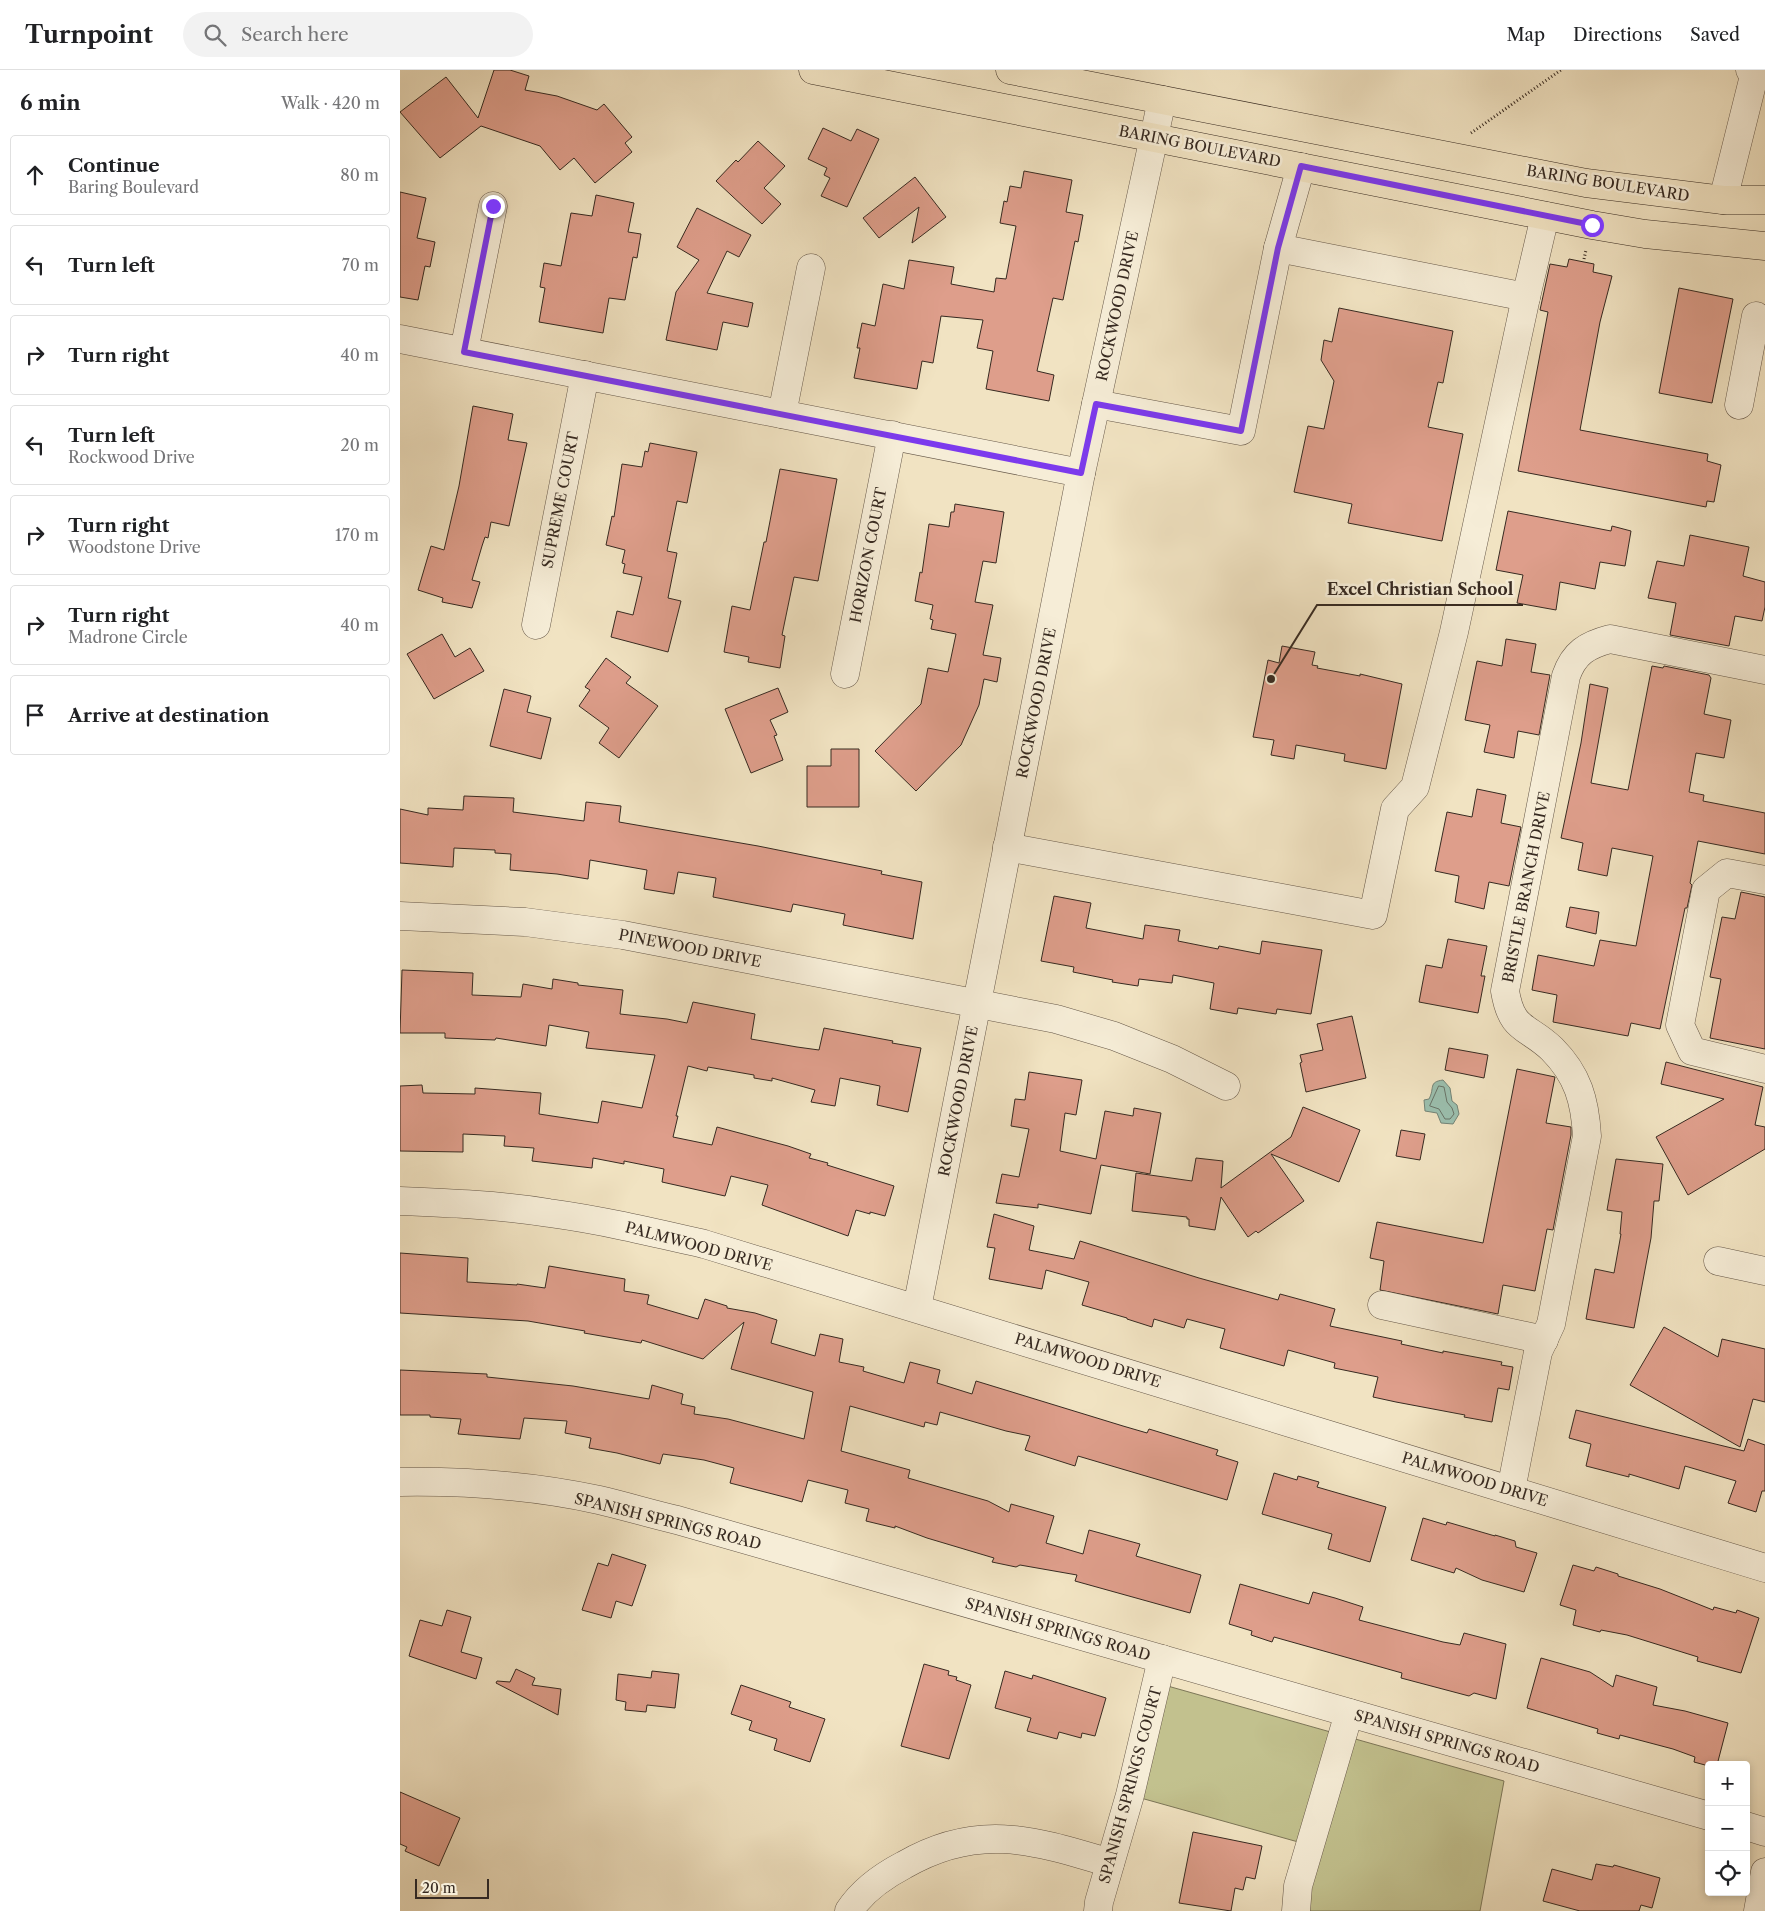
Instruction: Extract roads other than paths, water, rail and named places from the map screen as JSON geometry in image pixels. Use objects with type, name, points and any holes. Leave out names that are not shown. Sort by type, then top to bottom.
[{"type":"main road","name":"BARING BOULEVARD","points":[[813,70],[1545,216],[1645,234],[1765,246]]},
{"type":"main road","name":"BARING BOULEVARD","points":[[1010,70],[1586,183],[1723,200],[1765,200]]},
{"type":"street","points":[[1723,200],[1749,101],[1754,76],[1750,70]]},
{"type":"street","name":"ROCKWOOD DRIVE","points":[[917,1308],[1081,473],[1162,100]]},
{"type":"street","points":[[1096,404],[1241,431],[1278,248],[1301,166]]},
{"type":"street","points":[[464,352],[493,206]]},
{"type":"street","points":[[1008,847],[1372,915],[1395,809],[1415,787],[1454,632],[1545,216]]},
{"type":"street","points":[[1278,248],[1526,297]]},
{"type":"street","points":[[782,414],[810,268]]},
{"type":"street","points":[[1739,405],[1756,316]]},
{"type":"street","points":[[400,339],[1081,473]]},
{"type":"street","name":"SUPREME COURT","points":[[536,625],[584,375]]},
{"type":"street","name":"HORIZON COURT","points":[[845,674],[892,436]]},
{"type":"street","name":"BRISTLE BRANCH DRIVE","points":[[1511,1490],[1538,1352],[1551,1324],[1586,1151],[1586,1111],[1579,1088],[1568,1067],[1551,1048],[1517,1023],[1508,1009],[1505,992],[1566,676],[1570,665],[1580,652],[1594,643],[1610,639],[1765,670]]},
{"type":"street","points":[[1765,880],[1727,873],[1706,890],[1680,1025],[1692,1052],[1765,1069]]},
{"type":"street","name":"PINEWOOD DRIVE","points":[[400,916],[525,922],[623,935],[1056,1019],[1114,1036],[1172,1058],[1226,1086]]},
{"type":"street","name":"PALMWOOD DRIVE","points":[[400,1202],[460,1203],[548,1212],[628,1226],[704,1244],[1765,1568]]},
{"type":"street","points":[[1718,1261],[1765,1271]]},
{"type":"street","points":[[1382,1305],[1544,1340]]},
{"type":"street","name":"SPANISH SPRINGS ROAD","points":[[400,1482],[467,1484],[534,1490],[598,1500],[686,1523],[1705,1815]]},
{"type":"street","name":"SPANISH SPRINGS COURT","points":[[1098,1911],[1130,1794],[1162,1659]]},
{"type":"street","points":[[1296,1911],[1298,1886],[1349,1713]]},
{"type":"street","points":[[1750,1827],[1765,1832]]},
{"type":"street","points":[[849,1911],[853,1904],[882,1877],[922,1854],[955,1842],[991,1838],[1024,1841],[1110,1863]]},
{"type":"street","points":[[1758,1911],[1765,1872]]},
{"type":"water","points":[[1443,1080],[1450,1088],[1452,1101],[1457,1105],[1459,1114],[1453,1124],[1441,1123],[1437,1113],[1425,1111],[1424,1100],[1429,1099],[1435,1082]]},
{"type":"place","name":"Excel Christian School","points":[[1271,679]]}]
